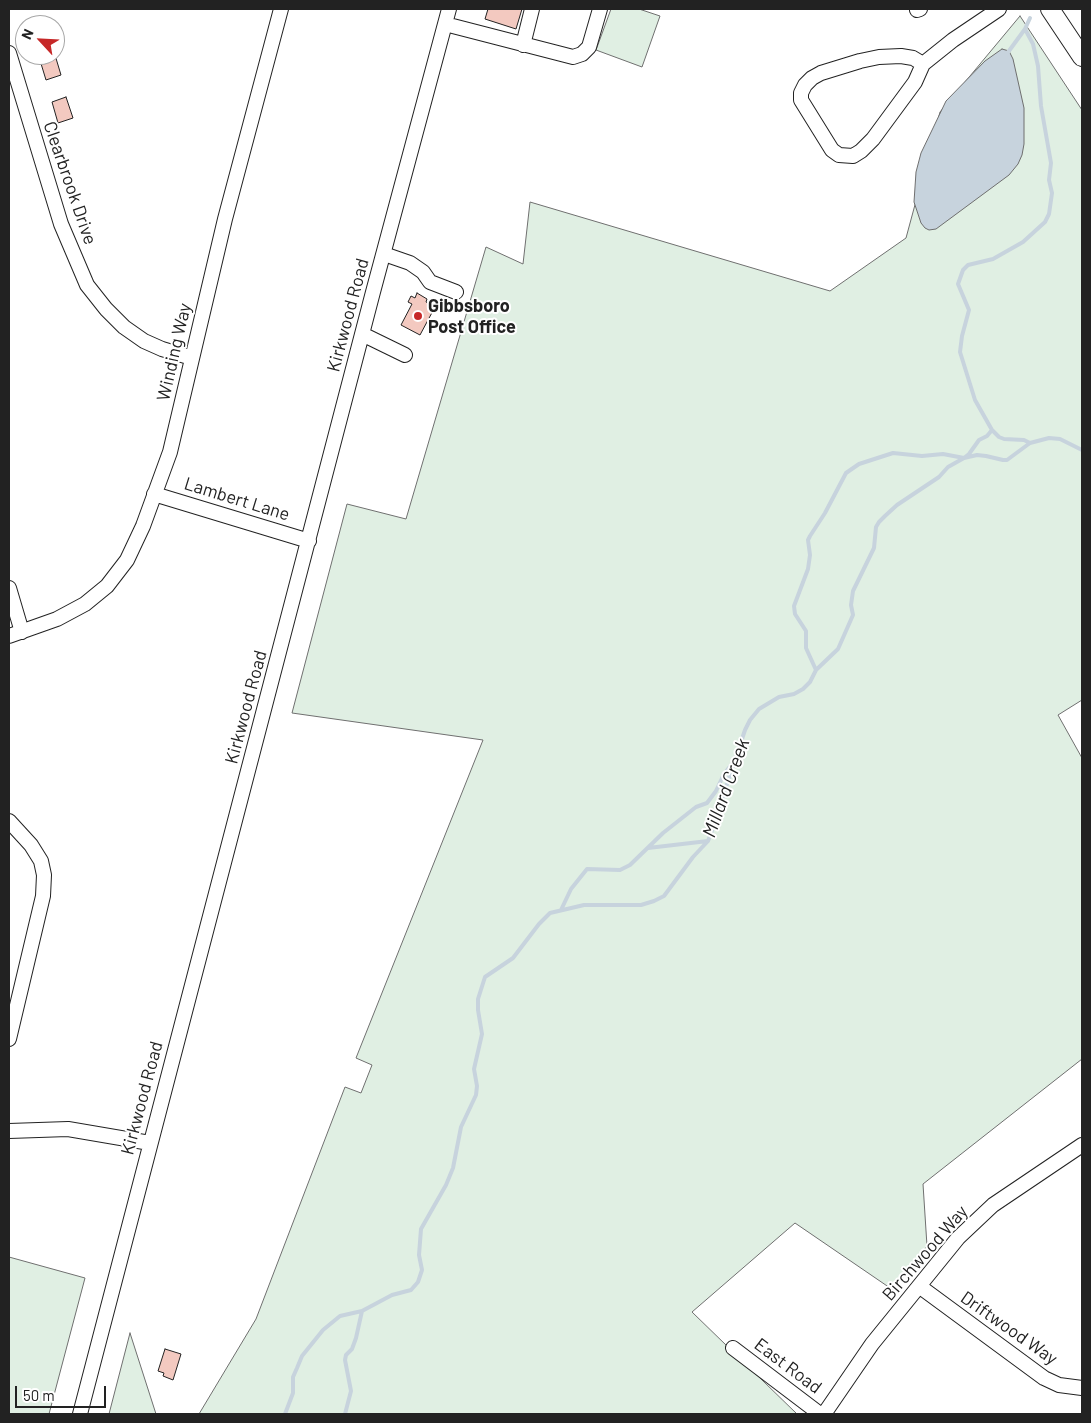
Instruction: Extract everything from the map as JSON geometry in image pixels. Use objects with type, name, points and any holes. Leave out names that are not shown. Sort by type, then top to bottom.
[{"type":"main road","points":[[1050,9],[1082,57]]},
{"type":"street","name":"Winding Way","points":[[15,634],[57,619],[85,604],[107,586],[127,560],[143,526],[170,452],[225,219],[281,9]]},
{"type":"street","name":"Kirkwood Road","points":[[80,1414],[362,334],[449,9]]},
{"type":"street","points":[[528,46],[532,9]]},
{"type":"street","points":[[446,24],[569,57],[582,54],[590,45],[600,9]]},
{"type":"street","points":[[923,64],[913,58],[901,56],[879,57],[860,61],[821,73],[812,78],[805,85],[801,100],[832,150],[839,155],[853,156],[873,139],[915,82],[923,64],[953,40],[999,9]]},
{"type":"street","name":"Clearbrook Drive","points":[[9,52],[61,224],[87,285],[124,328],[144,341],[162,349],[192,358]]},
{"type":"street","points":[[384,254],[410,263],[423,272],[430,282],[456,292]]},
{"type":"street","points":[[362,334],[405,354]]},
{"type":"street","name":"Lambert Lane","points":[[154,494],[309,540]]},
{"type":"street","points":[[9,588],[15,634]]},
{"type":"street","points":[[9,822],[31,845],[41,861],[44,875],[43,896],[9,1039]]},
{"type":"street","points":[[9,1131],[68,1129],[150,1144]]},
{"type":"street","name":"Birchwood Way","points":[[822,1414],[872,1344],[958,1238],[993,1205],[1082,1145]]},
{"type":"street","name":"Driftwood Way","points":[[919,1286],[1044,1378],[1059,1385],[1082,1388]]},
{"type":"street","name":"East Road","points":[[733,1348],[822,1414]]},
{"type":"green space","points":[[611,9],[639,9],[660,16],[642,67],[596,50]]},
{"type":"green space","points":[[1020,16],[1082,110],[1082,700],[1058,715],[1082,758],[1082,1059],[923,1184],[927,1246],[893,1290],[795,1223],[692,1312],[797,1414],[199,1414],[256,1319],[345,1087],[361,1093],[372,1065],[356,1058],[483,740],[292,713],[347,504],[406,519],[486,247],[523,264],[530,202],[830,291],[906,238],[940,112]]},
{"type":"green space","points":[[9,1257],[85,1278],[49,1414],[9,1414]]},
{"type":"green space","points":[[130,1333],[156,1414],[109,1414]]},
{"type":"shaded area","points":[[1002,49],[1009,51],[1013,59],[1024,108],[1024,144],[1022,155],[1018,164],[1009,175],[936,229],[929,230],[921,223],[914,202],[916,172],[921,153],[946,101],[985,61]]},
{"type":"building","points":[[488,9],[522,9],[516,29],[485,19]]},
{"type":"building","points":[[41,65],[58,65],[61,75],[46,80]]},
{"type":"building","points":[[66,97],[73,118],[58,123],[52,102]]},
{"type":"building","name":"Gibbsboro Post Office","points":[[417,293],[427,299],[426,302],[435,307],[420,335],[401,325],[412,304],[408,302],[411,296],[415,298]]},
{"type":"building","points":[[165,1349],[181,1354],[173,1380],[163,1376],[164,1373],[158,1371]]},
{"type":"waterway","points":[[1006,55],[1025,29],[1030,18]]},
{"type":"waterway","points":[[1025,29],[1033,44],[1038,66],[1041,106],[1051,163],[1049,180],[1052,193],[1049,214],[1045,222],[1023,242],[993,259],[968,265],[963,270],[958,284],[969,310],[960,352],[975,400],[992,430],[999,437],[1024,440],[1030,443]]},
{"type":"waterway","points":[[816,670],[806,648],[806,631],[795,614],[794,606],[808,569],[810,555],[808,540],[846,473],[859,464],[893,453],[922,456],[943,454],[964,458],[979,440],[987,436],[992,430]]},
{"type":"waterway","name":"Millard Creek","points":[[285,1414],[293,1393],[293,1377],[302,1356],[323,1330],[340,1316],[362,1311],[392,1295],[411,1290],[418,1282],[422,1270],[419,1255],[421,1229],[446,1185],[453,1168],[461,1127],[476,1095],[477,1086],[474,1069],[482,1034],[478,999],[485,977],[513,958],[539,924],[550,913],[584,905],[641,905],[664,896],[693,857],[708,841],[750,720],[759,709],[779,697],[794,694],[803,689],[810,682],[816,670],[838,649],[853,615],[851,605],[853,591],[874,548],[876,527],[897,505],[939,477],[948,467],[964,458],[977,455],[1007,460],[1030,443],[1049,438],[1060,439],[1082,450]]},
{"type":"waterway","points":[[561,910],[571,889],[587,869],[620,870],[630,865],[663,833],[696,807],[707,803],[732,764]]},
{"type":"waterway","points":[[648,848],[708,841]]},
{"type":"waterway","points":[[345,1414],[351,1391],[345,1360],[356,1338],[362,1311]]},
{"type":"place","name":"Gibbsboro Post Office","points":[[418,316]]}]
